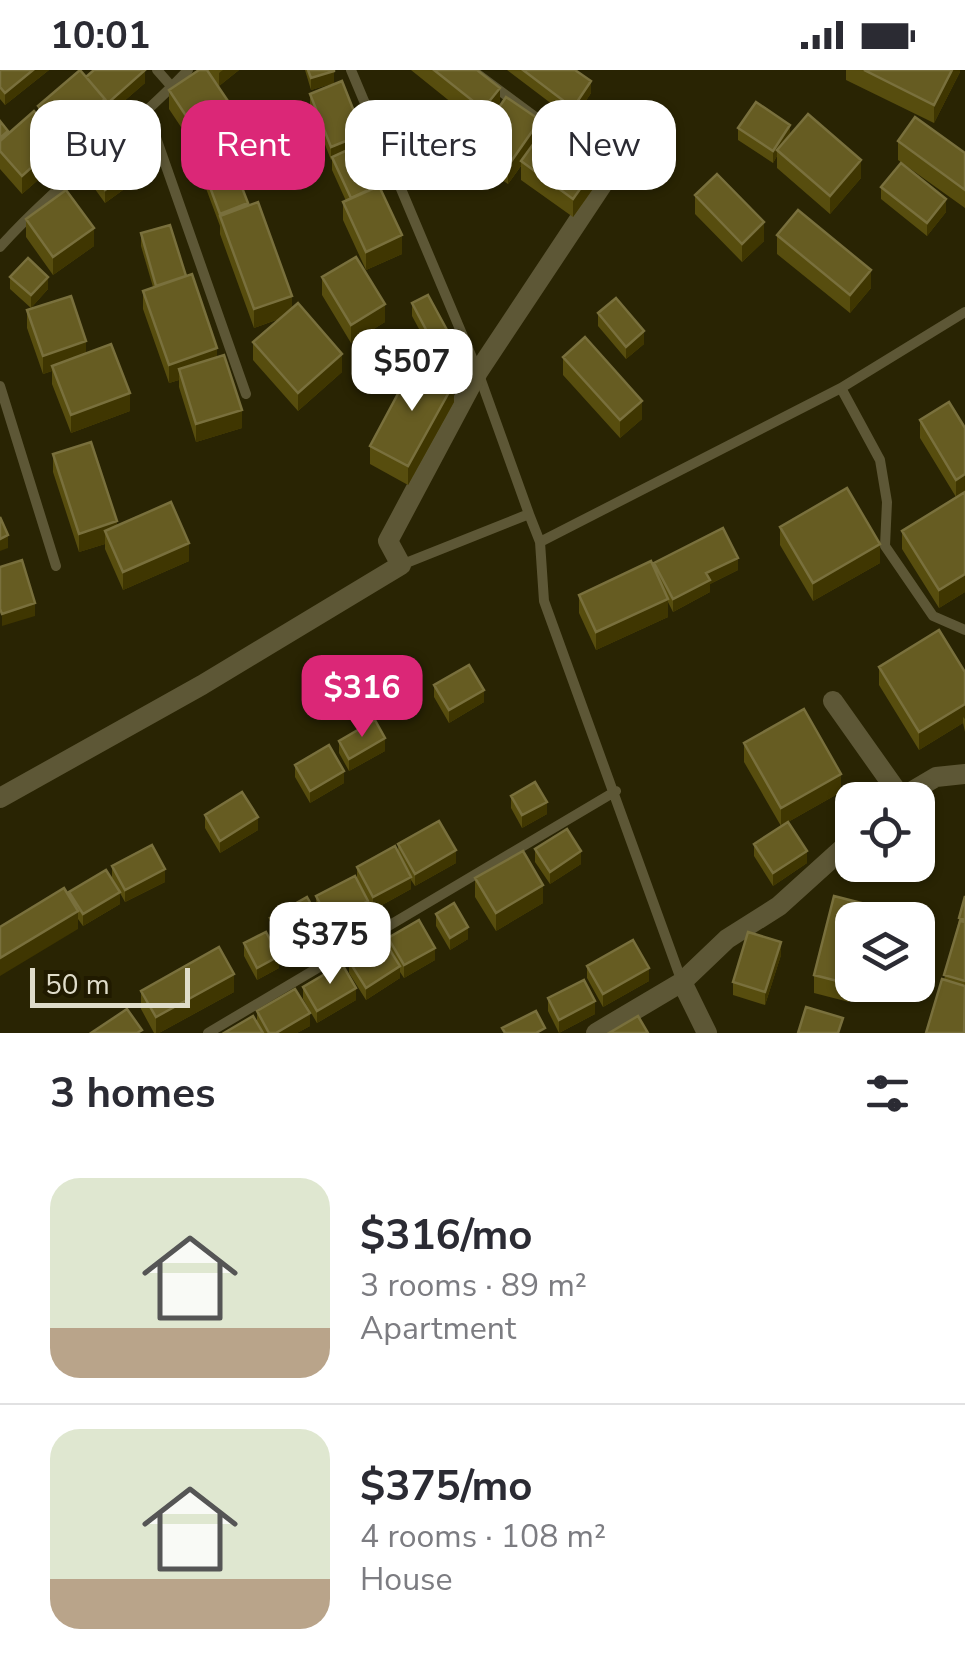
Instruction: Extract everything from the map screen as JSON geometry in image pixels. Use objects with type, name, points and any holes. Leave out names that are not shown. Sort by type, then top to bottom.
[{"type":"street","points":[[0,798],[202,685],[401,565],[388,541],[478,372],[588,190]]},
{"type":"street","points":[[832,701],[888,782]]},
{"type":"street","points":[[927,782],[936,777],[965,774]]},
{"type":"street","points":[[596,1033],[682,982],[727,939],[779,906],[835,855]]},
{"type":"street","points":[[682,982],[707,1033]]},
{"type":"lane","points":[[157,70],[172,86]]},
{"type":"lane","points":[[159,100],[188,70]]},
{"type":"lane","points":[[351,70],[478,372],[540,542],[544,601],[682,982]]},
{"type":"lane","points":[[472,70],[532,114]]},
{"type":"lane","points":[[161,152],[246,394]]},
{"type":"lane","points":[[0,247],[58,190]]},
{"type":"lane","points":[[540,542],[840,388],[965,312]]},
{"type":"lane","points":[[0,386],[56,566]]},
{"type":"lane","points":[[840,388],[880,460],[887,502],[885,546],[934,616],[965,630]]},
{"type":"lane","points":[[401,565],[529,514]]},
{"type":"lane","points":[[208,1033],[616,791]]},
{"type":"building","points":[[0,70],[33,70],[5,93],[0,87]]},
{"type":"building","points":[[80,70],[105,99],[104,100],[45,100]]},
{"type":"building","points":[[94,70],[145,70],[111,100],[105,100],[86,77]]},
{"type":"building","points":[[199,70],[207,70],[227,100],[181,100],[181,108],[169,90]]},
{"type":"building","points":[[308,70],[334,70],[334,71],[311,78]]},
{"type":"building","points":[[434,70],[477,70],[500,88],[490,100],[472,100]]},
{"type":"building","points":[[523,70],[575,70],[591,81],[578,100],[562,100]]},
{"type":"building","points":[[864,70],[952,70],[934,105]]},
{"type":"building","points":[[342,81],[350,100],[345,100],[345,141],[331,147],[325,132],[325,100],[312,100],[310,94]]},
{"type":"building","points":[[512,101],[532,115],[532,132],[512,160]]},
{"type":"building","points":[[756,102],[790,125],[773,151],[738,128]]},
{"type":"building","points":[[808,114],[861,160],[830,196],[777,150]]},
{"type":"building","points":[[30,115],[30,169],[22,176],[0,151],[0,141]]},
{"type":"building","points":[[915,117],[965,153],[965,190],[898,141]]},
{"type":"building","points":[[0,121],[8,131],[0,138]]},
{"type":"building","points":[[532,146],[532,169],[521,161]]},
{"type":"building","points":[[345,151],[345,185],[332,157]]},
{"type":"building","points":[[901,163],[946,199],[927,223],[881,187]]},
{"type":"building","points":[[717,174],[764,222],[742,244],[695,195]]},
{"type":"building","points":[[66,190],[94,228],[53,257],[26,219]]},
{"type":"building","points":[[211,190],[243,190],[248,203],[220,214]]},
{"type":"building","points":[[347,190],[369,190],[351,198]]},
{"type":"building","points":[[370,190],[381,190],[402,235],[366,252],[343,202]]},
{"type":"building","points":[[561,190],[579,190],[573,199]]},
{"type":"building","points":[[258,202],[292,296],[254,309],[220,216]]},
{"type":"building","points":[[798,210],[871,270],[850,295],[777,235]]},
{"type":"building","points":[[170,225],[186,276],[156,286],[141,233]]},
{"type":"building","points":[[356,257],[385,304],[351,325],[322,277]]},
{"type":"building","points":[[28,258],[48,277],[31,295],[10,277]]},
{"type":"building","points":[[192,274],[217,348],[169,365],[143,291]]},
{"type":"building","points":[[428,295],[466,365],[449,373],[412,303]]},
{"type":"building","points":[[71,296],[86,341],[43,356],[27,310]]},
{"type":"building","points":[[616,298],[644,331],[626,347],[598,313]]},
{"type":"building","points":[[298,303],[342,354],[298,393],[253,342]]},
{"type":"building","points":[[585,337],[642,401],[620,420],[563,357]]},
{"type":"building","points":[[111,344],[130,393],[71,415],[52,366]]},
{"type":"building","points":[[224,355],[242,410],[196,424],[179,369]]},
{"type":"building","points":[[415,362],[454,383],[408,466],[370,446]]},
{"type":"building","points":[[949,402],[965,428],[965,474],[956,480],[920,420]]},
{"type":"building","points":[[91,442],[117,521],[79,534],[53,454]]},
{"type":"building","points":[[847,488],[880,544],[813,583],[780,527]]},
{"type":"building","points":[[965,492],[965,574],[939,590],[902,531]]},
{"type":"building","points":[[171,502],[189,543],[123,572],[105,531]]},
{"type":"building","points":[[0,517],[8,535],[0,539]]},
{"type":"building","points":[[723,528],[738,558],[706,573],[710,580],[673,599],[654,563]]},
{"type":"building","points":[[22,560],[35,603],[2,614],[0,567]]},
{"type":"building","points":[[651,561],[668,599],[596,632],[579,595]]},
{"type":"building","points":[[939,630],[965,672],[965,704],[919,732],[879,667]]},
{"type":"building","points":[[469,665],[484,690],[449,710],[434,685]]},
{"type":"building","points":[[804,709],[841,774],[781,808],[744,743]]},
{"type":"building","points":[[375,720],[385,738],[349,759],[339,741]]},
{"type":"building","points":[[329,745],[344,771],[310,791],[295,765]]},
{"type":"building","points":[[535,782],[547,802],[522,815],[511,796]]},
{"type":"building","points":[[242,792],[258,817],[220,841],[205,815]]},
{"type":"building","points":[[439,821],[456,850],[415,874],[398,844]]},
{"type":"building","points":[[788,822],[807,851],[773,873],[754,844]]},
{"type":"building","points":[[567,829],[581,851],[550,872],[535,849]]},
{"type":"building","points":[[152,845],[165,869],[125,890],[112,866]]},
{"type":"building","points":[[395,846],[411,877],[373,897],[357,867]]},
{"type":"building","points":[[523,851],[543,885],[496,913],[475,878]]},
{"type":"building","points":[[106,870],[120,892],[83,914],[69,892]]},
{"type":"building","points":[[355,876],[368,901],[330,922],[316,896]]},
{"type":"building","points":[[64,888],[78,911],[0,958],[0,927]]},
{"type":"building","points":[[834,896],[857,902],[835,902],[835,980],[814,975]]},
{"type":"building","points":[[965,896],[965,920],[959,918]]},
{"type":"building","points":[[307,897],[328,934],[291,954],[270,918]]},
{"type":"building","points":[[454,903],[468,927],[450,938],[436,914]]},
{"type":"building","points":[[419,920],[435,948],[404,965],[388,938]]},
{"type":"building","points":[[960,921],[965,922],[965,981],[944,975]]},
{"type":"building","points":[[266,932],[279,956],[257,968],[244,943]]},
{"type":"building","points":[[748,932],[781,942],[765,992],[733,982]]},
{"type":"building","points":[[383,939],[400,966],[366,988],[349,961]]},
{"type":"building","points":[[633,940],[649,968],[603,994],[587,966]]},
{"type":"building","points":[[219,947],[234,974],[156,1017],[141,991]]},
{"type":"building","points":[[342,964],[356,988],[317,1011],[303,987]]},
{"type":"building","points":[[942,979],[965,986],[964,1033],[926,1033]]},
{"type":"building","points":[[584,980],[595,1001],[559,1020],[548,998]]},
{"type":"building","points":[[295,989],[310,1013],[276,1033],[269,1033],[257,1011]]},
{"type":"building","points":[[806,1007],[843,1018],[838,1033],[798,1033]]},
{"type":"building","points":[[127,1009],[142,1030],[91,1033]]},
{"type":"building","points":[[536,1011],[545,1028],[536,1033],[505,1033],[502,1028]]},
{"type":"building","points":[[253,1016],[263,1033],[224,1033]]},
{"type":"building","points":[[638,1016],[648,1033],[609,1033]]}]
